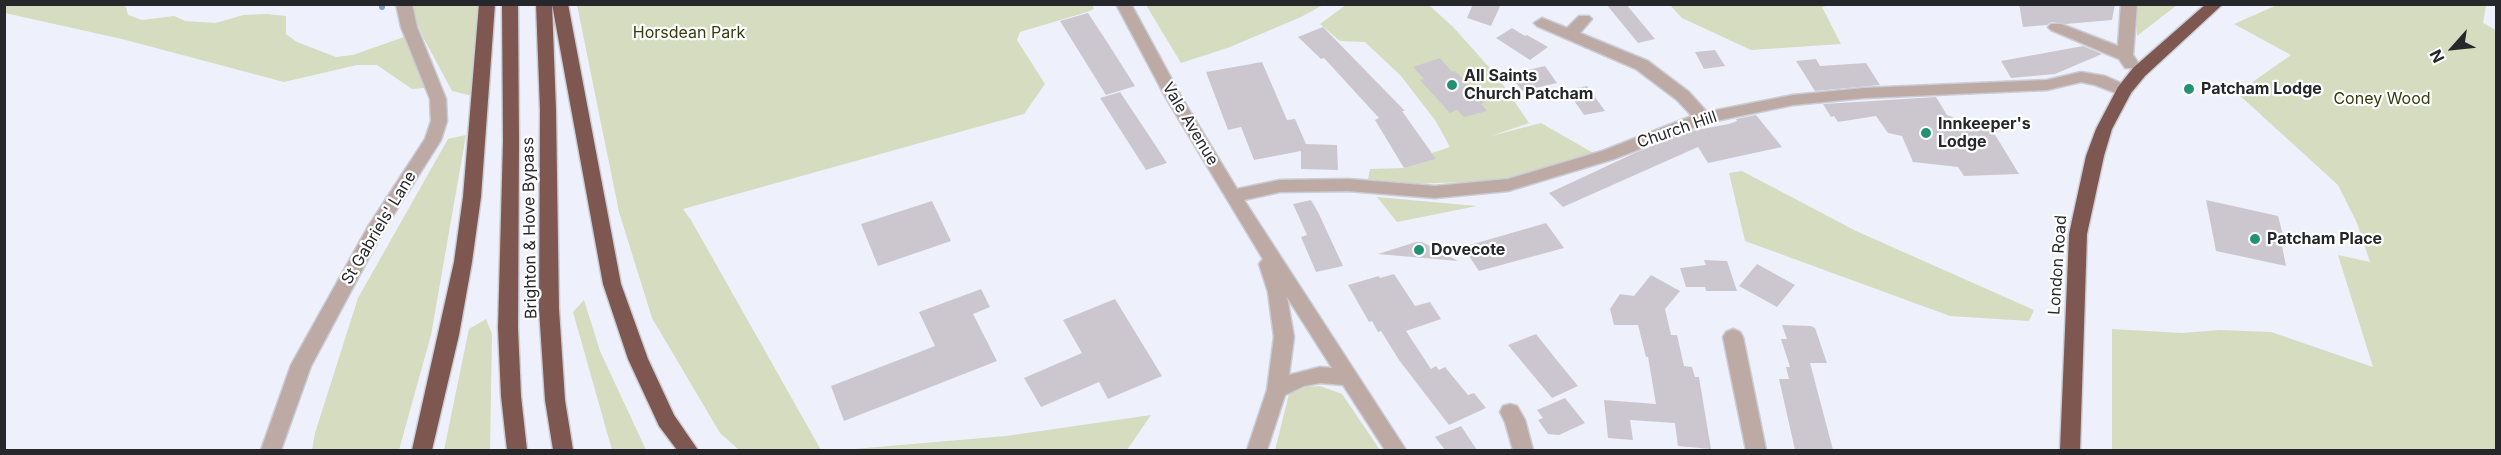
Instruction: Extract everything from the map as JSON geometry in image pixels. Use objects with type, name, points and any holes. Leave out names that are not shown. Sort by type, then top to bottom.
[{"type":"highway","points":[[422,450],[449,335],[472,197],[487,4]]},
{"type":"highway","name":"Brighton & Hove Bypass","points":[[510,4],[511,141],[508,328],[511,396],[517,450]]},
{"type":"highway","name":"Brighton & Hove Bypass","points":[[544,4],[549,309],[555,400],[563,450]]},
{"type":"highway","points":[[560,4],[612,284],[638,359],[666,420],[687,450]]},
{"type":"highway","name":"London Road","points":[[2070,450],[2078,234],[2094,156],[2104,129],[2124,91],[2139,72],[2188,26],[2216,4]]},
{"type":"street","name":"St Gabriels' Lane","points":[[266,450],[301,365],[375,230],[433,140],[439,121],[438,99],[409,27],[404,4]]},
{"type":"street","name":"Vale Avenue","points":[[1123,4],[1174,98],[1232,196],[1396,450]]},
{"type":"street","points":[[2125,55],[2129,4]]},
{"type":"street","points":[[1570,34],[1584,19]]},
{"type":"street","points":[[1542,23],[1642,65],[1683,96],[1703,118]]},
{"type":"street","points":[[2056,27],[2125,55],[2139,72]]},
{"type":"street","name":"Church Hill","points":[[1232,196],[1280,186],[1348,185],[1435,192],[1508,185],[1608,155],[1703,118],[1793,100],[1864,93],[2047,85],[2081,77],[2099,80],[2124,91]]},
{"type":"street","name":"Vale Avenue","points":[[1257,450],[1277,390],[1284,337],[1276,292],[1261,242]]},
{"type":"street","points":[[1733,337],[1756,450]]},
{"type":"street","points":[[1277,390],[1320,375],[1347,377]]},
{"type":"street","points":[[1510,412],[1515,420],[1523,450]]},
{"type":"green space","name":"Horsdean Park","points":[[1092,4],[1094,9],[1087,12],[1020,32],[1017,40],[1045,84],[1024,114],[683,209],[821,450],[739,450],[720,433],[652,318],[619,212],[577,5]]},
{"type":"green space","points":[[2136,4],[2177,5],[2137,36]]},
{"type":"green space","points":[[5,5],[122,5],[126,7],[128,15],[142,20],[174,16],[185,21],[216,23],[243,15],[286,16],[286,34],[297,42],[336,57],[353,55],[404,37],[425,88],[412,89],[377,65],[357,65],[284,82],[122,39],[5,13]]},
{"type":"green space","points":[[410,5],[480,5],[477,97],[452,91],[423,37]]},
{"type":"green space","points":[[1146,5],[1323,5],[1301,17],[1230,47],[1181,63]]},
{"type":"green space","points":[[1346,5],[1429,5],[1454,28],[1497,76],[1529,123],[1491,136],[1541,123],[1595,154],[1494,181],[1410,184],[1368,179],[1370,169],[1404,168],[1435,159],[1432,153],[1450,147],[1435,120],[1401,76],[1365,42],[1340,41],[1320,24]]},
{"type":"green space","points":[[1670,5],[1831,5],[1822,7],[1841,44],[1751,50],[1682,18]]},
{"type":"green space","name":"Coney Wood","points":[[2277,5],[2486,5],[2483,23],[2496,30],[2496,450],[2112,450],[2112,329],[2182,333],[2220,330],[2271,332],[2373,367],[2338,255],[2370,262],[2357,223],[2338,185],[2237,93],[2291,55],[2234,24]]},
{"type":"green space","points":[[466,135],[431,335],[399,450],[312,450],[315,433],[358,298],[448,139]]},
{"type":"green space","points":[[1742,171],[1856,231],[2034,310],[2029,321],[1950,316],[1745,241],[1729,173]]},
{"type":"green space","points":[[1377,197],[1443,203],[1477,206],[1397,222]]},
{"type":"green space","points":[[584,300],[600,351],[646,450],[612,450],[573,312]]},
{"type":"green space","points":[[486,319],[492,334],[490,450],[444,450],[469,329]]},
{"type":"green space","points":[[1320,386],[1342,394],[1380,450],[1275,450],[1289,394],[1305,387]]},
{"type":"green space","points":[[1151,415],[1127,450],[842,450],[1006,436]]},
{"type":"building","points":[[1473,4],[1501,4],[1491,26],[1467,18]]},
{"type":"building","points":[[1606,4],[1626,4],[1655,39],[1638,43]]},
{"type":"building","points":[[2019,4],[2115,4],[2112,20],[2066,24],[2051,22],[2047,25],[2023,27]]},
{"type":"building","points":[[1088,13],[1135,86],[1106,95],[1060,21]]},
{"type":"building","points":[[1323,27],[1405,111],[1402,111],[1436,159],[1404,168],[1375,120],[1379,118],[1324,58],[1321,59],[1298,37]]},
{"type":"building","points":[[1512,28],[1548,47],[1530,60],[1496,38]]},
{"type":"building","points":[[2083,46],[2102,54],[2055,74],[2011,78],[2001,61]]},
{"type":"building","points":[[1715,50],[1725,66],[1704,69],[1695,52]]},
{"type":"building","name":"All Saints Church Patcham","points":[[1440,58],[1485,102],[1481,104],[1487,111],[1464,117],[1457,110],[1450,113],[1420,80],[1424,79],[1413,67]]},
{"type":"building","points":[[1816,59],[1820,66],[1866,63],[1880,85],[1815,91],[1796,61]]},
{"type":"building","points":[[1262,62],[1287,120],[1295,119],[1306,144],[1337,145],[1338,170],[1301,169],[1301,151],[1254,160],[1241,127],[1228,130],[1206,72]]},
{"type":"building","points":[[1545,66],[1557,83],[1522,91],[1510,74]]},
{"type":"building","points":[[1587,86],[1605,111],[1584,115],[1567,90]]},
{"type":"building","points":[[1120,92],[1167,163],[1146,170],[1100,98]]},
{"type":"building","points":[[1936,97],[1947,115],[1962,121],[2022,120],[2022,122],[1994,133],[2019,174],[1964,176],[1958,167],[1913,162],[1902,136],[1888,133],[1876,116],[1838,122],[1834,116],[1831,117],[1823,104]]},
{"type":"building","points":[[1756,115],[1782,147],[1708,163],[1698,147],[1563,207],[1549,193],[1637,152],[1691,131],[1729,124],[1737,121],[1736,119]]},
{"type":"building","points":[[1311,200],[1343,266],[1316,272],[1301,237],[1307,235],[1293,204]]},
{"type":"building","name":"Patcham Place","points":[[2206,200],[2278,216],[2286,247],[2282,246],[2286,266],[2216,251]]},
{"type":"building","points":[[932,201],[951,241],[878,266],[861,224]]},
{"type":"building","points":[[1546,223],[1564,248],[1479,271],[1463,247]]},
{"type":"building","points":[[1422,242],[1458,261],[1378,254]]},
{"type":"building","points":[[1704,260],[1727,261],[1737,291],[1706,291],[1705,287],[1686,287],[1680,268],[1706,265]]},
{"type":"building","points":[[1757,264],[1795,285],[1777,307],[1739,286]]},
{"type":"building","points":[[1394,274],[1415,306],[1430,302],[1441,319],[1406,331],[1431,369],[1436,366],[1439,370],[1445,367],[1468,395],[1474,393],[1486,408],[1449,425],[1399,360],[1381,331],[1378,332],[1372,321],[1369,322],[1348,285]]},
{"type":"building","points":[[1651,275],[1680,291],[1665,309],[1671,335],[1677,335],[1684,366],[1692,367],[1695,377],[1699,377],[1711,449],[1678,446],[1675,423],[1630,420],[1633,440],[1608,438],[1604,400],[1656,404],[1648,357],[1646,357],[1638,325],[1614,325],[1610,309],[1620,294],[1634,296]]},
{"type":"building","points":[[981,289],[990,307],[973,314],[997,361],[844,421],[831,386],[935,346],[919,312]]},
{"type":"building","points":[[1115,299],[1162,376],[1108,399],[1099,382],[1041,407],[1024,378],[1082,353],[1063,320]]},
{"type":"building","points":[[1782,325],[1815,328],[1827,363],[1810,363],[1833,450],[1795,450],[1779,379],[1789,379],[1786,367],[1790,367],[1781,339],[1787,339]]},
{"type":"building","points":[[1536,334],[1578,386],[1552,398],[1508,345]]},
{"type":"building","points":[[1565,398],[1585,423],[1559,435],[1548,434],[1538,420],[1543,418],[1537,410]]},
{"type":"building","points":[[1461,426],[1477,450],[1445,450],[1435,437]]},
{"type":"place","name":"All Saints Church Patcham","points":[[1452,85]]},
{"type":"place","name":"Patcham Lodge","points":[[2189,89]]},
{"type":"place","name":"Innkeeper's Lodge","points":[[1926,133]]},
{"type":"place","name":"Patcham Place","points":[[2255,239]]},
{"type":"place","name":"Dovecote","points":[[1419,250]]}]
